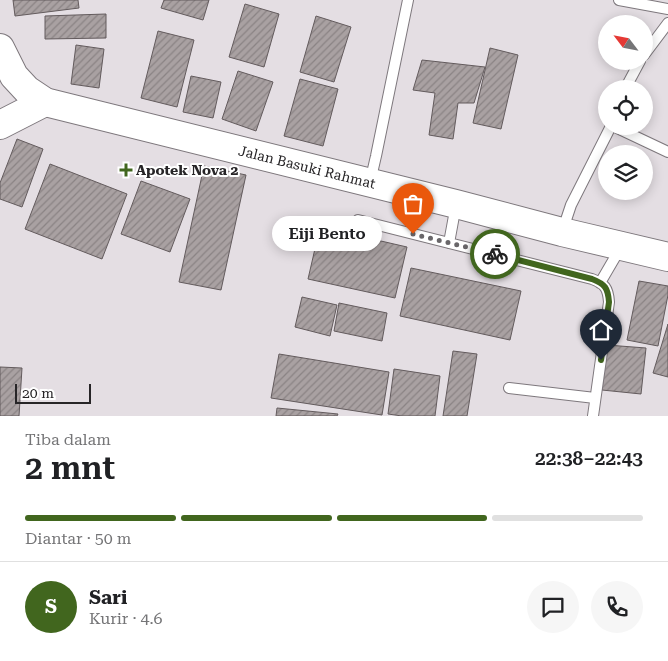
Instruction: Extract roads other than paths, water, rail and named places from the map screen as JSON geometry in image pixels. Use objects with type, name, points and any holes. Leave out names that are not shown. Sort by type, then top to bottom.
[{"type":"main road","name":"Jalan Basuki Rahmat","points":[[0,48],[7,80],[46,102],[668,257]]},
{"type":"main road","points":[[0,126],[46,102]]},
{"type":"lane","points":[[369,184],[408,0]]},
{"type":"lane","points":[[619,0],[668,9]]},
{"type":"lane","points":[[653,43],[668,22]]},
{"type":"lane","points":[[562,232],[572,205],[607,135]]},
{"type":"lane","points":[[631,135],[668,152]]},
{"type":"lane","points":[[449,243],[456,204]]},
{"type":"lane","points":[[358,220],[592,279],[605,287],[609,302],[593,416]]},
{"type":"lane","points":[[600,283],[622,246]]},
{"type":"lane","points":[[509,388],[595,398]]},
{"type":"place","name":"Apotek Nova 2","points":[[126,170]]},
{"type":"place","name":"Eiji Bento","points":[[413,234]]}]
